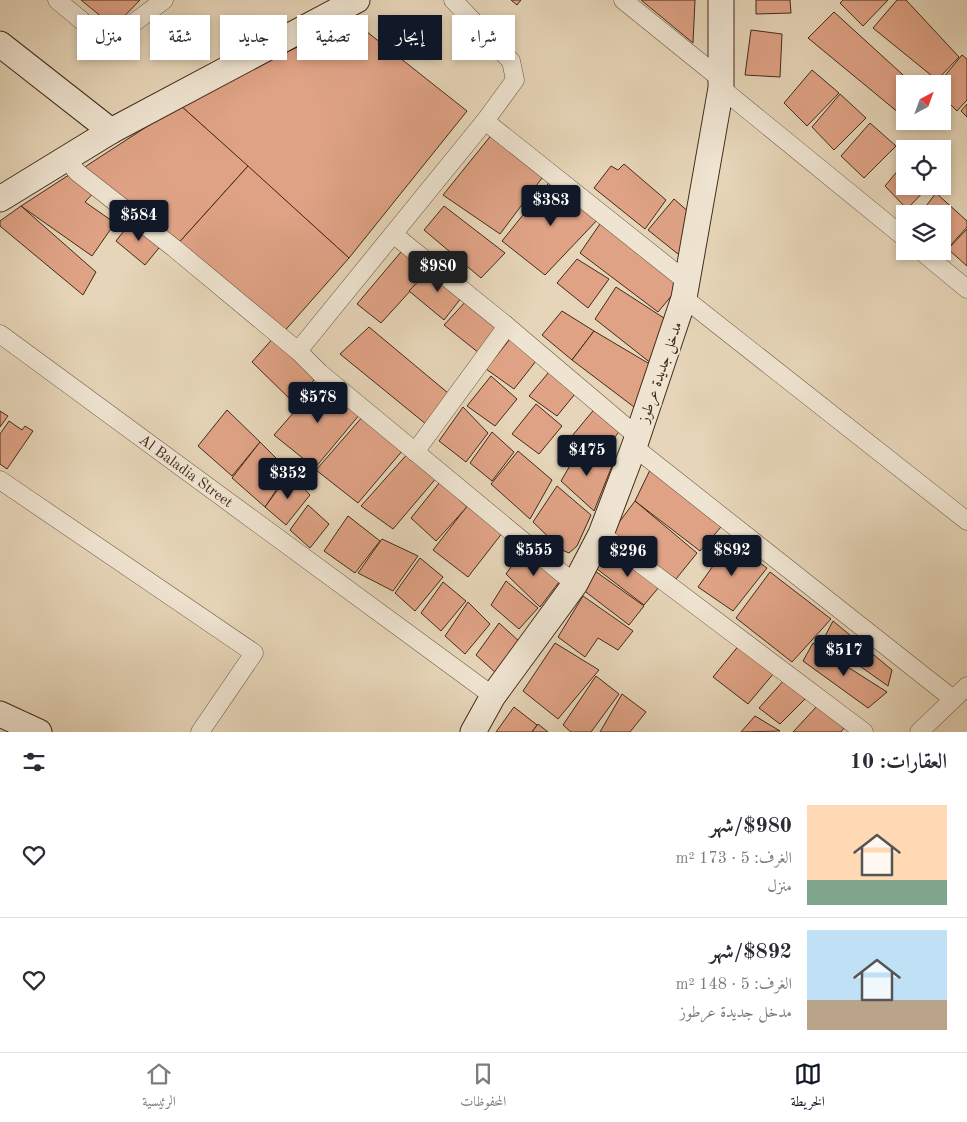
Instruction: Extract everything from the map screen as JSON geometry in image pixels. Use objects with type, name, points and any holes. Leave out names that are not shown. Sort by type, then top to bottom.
[{"type":"street","points":[[57,0],[99,35],[107,39],[115,38],[164,0]]},
{"type":"street","points":[[0,199],[65,157],[111,131],[357,0]]},
{"type":"street","points":[[298,351],[485,121],[515,80],[515,71],[511,61],[453,0]]},
{"type":"street","points":[[623,0],[896,230]]},
{"type":"street","name":"مدخل جديدة عرطوز","points":[[473,732],[493,696],[575,584],[602,534],[636,442],[685,290],[722,84],[720,0]]},
{"type":"street","points":[[0,44],[111,131]]},
{"type":"street","points":[[485,121],[685,290],[967,521]]},
{"type":"street","points":[[65,157],[77,172],[174,248],[298,351],[320,373],[575,584]]},
{"type":"street","points":[[393,234],[508,326],[636,442],[953,698]]},
{"type":"street","points":[[932,260],[967,289]]},
{"type":"street","points":[[415,452],[508,326]]},
{"type":"street","name":"Al Baladia Street","points":[[0,334],[493,696]]},
{"type":"street","points":[[0,480],[254,653],[200,732]]},
{"type":"street","points":[[602,534],[864,732]]},
{"type":"street","points":[[919,732],[967,686]]},
{"type":"street","points":[[0,714],[39,732]]},
{"type":"building","points":[[81,0],[140,0],[126,15],[99,15]]},
{"type":"building","points":[[511,0],[521,0],[517,5]]},
{"type":"building","points":[[641,0],[695,0],[693,43]]},
{"type":"building","points":[[756,0],[790,0],[791,13],[756,14]]},
{"type":"building","points":[[843,0],[888,0],[863,26],[840,3]]},
{"type":"building","points":[[897,0],[906,0],[959,57],[942,75],[931,75],[873,28]]},
{"type":"building","points":[[834,12],[903,75],[896,75],[896,111],[808,38]]},
{"type":"building","points":[[751,30],[782,34],[780,77],[745,75]]},
{"type":"building","points":[[368,33],[378,41],[378,60],[403,60],[467,111],[349,258],[180,105],[271,60],[287,60],[287,52],[297,47],[297,60],[368,60]]},
{"type":"building","points":[[962,55],[967,59],[967,100],[957,111],[951,105],[951,75],[945,75]]},
{"type":"building","points":[[812,70],[839,93],[807,126],[784,103]]},
{"type":"building","points":[[840,94],[866,118],[834,150],[812,127]]},
{"type":"building","points":[[967,104],[967,117],[961,111]]},
{"type":"building","points":[[180,105],[248,166],[175,247],[77,172]]},
{"type":"building","points":[[870,123],[896,146],[864,178],[841,156]]},
{"type":"building","points":[[493,133],[545,174],[500,234],[443,195]]},
{"type":"building","points":[[624,164],[666,200],[645,229],[594,188],[611,166],[618,170]]},
{"type":"building","points":[[248,166],[349,258],[281,335],[175,247]]},
{"type":"building","points":[[75,171],[97,189],[85,202],[115,223],[92,256],[21,206]]},
{"type":"building","points":[[896,173],[896,195],[920,195],[911,205],[903,205],[885,186]]},
{"type":"building","points":[[552,179],[601,216],[545,275],[502,241]]},
{"type":"building","points":[[934,195],[938,195],[949,205],[927,205]]},
{"type":"building","points":[[674,199],[691,214],[683,258],[648,230]]},
{"type":"building","points":[[21,206],[96,272],[83,295],[0,226],[0,221]]},
{"type":"building","points":[[444,206],[505,253],[481,278],[424,230]]},
{"type":"building","points":[[951,207],[967,221],[967,227],[951,245]]},
{"type":"building","points":[[134,218],[163,243],[145,265],[116,241]]},
{"type":"building","points":[[602,221],[683,282],[658,312],[580,253]]},
{"type":"building","points":[[967,229],[967,266],[951,252],[951,246]]},
{"type":"building","points":[[406,246],[433,266],[381,323],[357,304]]},
{"type":"building","points":[[577,259],[609,279],[588,308],[557,283]]},
{"type":"building","points":[[433,266],[465,293],[444,320],[409,291]]},
{"type":"building","points":[[616,287],[667,320],[652,364],[595,319]]},
{"type":"building","points":[[468,299],[500,327],[479,353],[444,325]]},
{"type":"building","points":[[562,311],[594,331],[572,360],[542,335]]},
{"type":"building","points":[[369,327],[454,398],[432,429],[340,354]]},
{"type":"building","points":[[594,331],[653,366],[638,410],[572,360]]},
{"type":"building","points":[[275,336],[320,373],[294,403],[252,362]]},
{"type":"building","points":[[510,339],[536,361],[514,389],[486,369]]},
{"type":"building","points":[[554,366],[579,389],[557,416],[529,396]]},
{"type":"building","points":[[491,376],[517,399],[495,426],[467,406]]},
{"type":"building","points":[[322,380],[360,414],[315,468],[274,435]]},
{"type":"building","points":[[536,404],[562,426],[539,454],[512,434]]},
{"type":"building","points":[[597,406],[622,428],[600,456],[572,436]]},
{"type":"building","points":[[463,407],[488,433],[466,462],[439,441]]},
{"type":"building","points":[[227,410],[260,442],[232,476],[198,446]]},
{"type":"building","points":[[0,411],[8,416],[0,427]]},
{"type":"building","points":[[364,415],[403,450],[358,503],[316,470]]},
{"type":"building","points":[[9,421],[22,430],[25,426],[33,431],[7,469],[0,464],[0,434]]},
{"type":"building","points":[[492,432],[514,452],[492,481],[470,463]]},
{"type":"building","points":[[260,442],[289,471],[265,507],[232,478]]},
{"type":"building","points":[[582,445],[612,466],[594,511],[561,481]]},
{"type":"building","points":[[410,451],[438,476],[393,529],[361,506]]},
{"type":"building","points":[[518,451],[552,480],[530,519],[491,484]]},
{"type":"building","points":[[650,470],[721,527],[700,551],[635,501]]},
{"type":"building","points":[[290,473],[310,495],[286,525],[265,507]]},
{"type":"building","points":[[440,482],[467,507],[436,541],[411,518]]},
{"type":"building","points":[[557,486],[591,515],[577,546],[569,553],[562,550],[533,522]]},
{"type":"building","points":[[635,501],[697,553],[676,579],[611,533]]},
{"type":"building","points":[[308,505],[329,524],[310,548],[290,530]]},
{"type":"building","points":[[468,505],[503,532],[468,577],[433,550]]},
{"type":"building","points":[[348,516],[380,541],[355,573],[324,551]]},
{"type":"building","points":[[382,539],[418,556],[393,591],[358,573]]},
{"type":"building","points":[[730,542],[767,568],[733,611],[698,587]]},
{"type":"building","points":[[525,547],[563,577],[540,607],[506,574]]},
{"type":"building","points":[[610,551],[659,587],[644,605],[597,569]]},
{"type":"building","points":[[420,558],[443,577],[415,611],[395,593]]},
{"type":"building","points":[[595,571],[644,606],[629,625],[582,589]]},
{"type":"building","points":[[770,572],[831,619],[792,662],[736,618]]},
{"type":"building","points":[[506,581],[538,608],[519,629],[491,605]]},
{"type":"building","points":[[443,582],[466,601],[441,631],[421,613]]},
{"type":"building","points":[[583,596],[633,631],[618,650],[598,638],[585,657],[558,637]]},
{"type":"building","points":[[468,602],[490,624],[465,654],[445,636]]},
{"type":"building","points":[[833,621],[892,670],[888,686],[823,640]]},
{"type":"building","points":[[499,623],[521,643],[496,673],[476,655]]},
{"type":"building","points":[[555,643],[599,670],[558,719],[523,691]]},
{"type":"building","points":[[813,643],[887,692],[868,708],[803,661]]},
{"type":"building","points":[[740,644],[774,673],[748,704],[713,677]]},
{"type":"building","points":[[596,676],[619,694],[591,732],[571,732],[563,725]]},
{"type":"building","points":[[786,678],[807,697],[780,724],[759,708]]},
{"type":"building","points":[[622,694],[646,712],[630,732],[600,732]]},
{"type":"building","points":[[819,704],[844,728],[841,732],[793,732]]},
{"type":"building","points":[[514,707],[537,725],[532,732],[496,732]]},
{"type":"building","points":[[755,716],[780,731],[741,732]]},
{"type":"building","points":[[538,724],[548,732],[532,732]]}]
